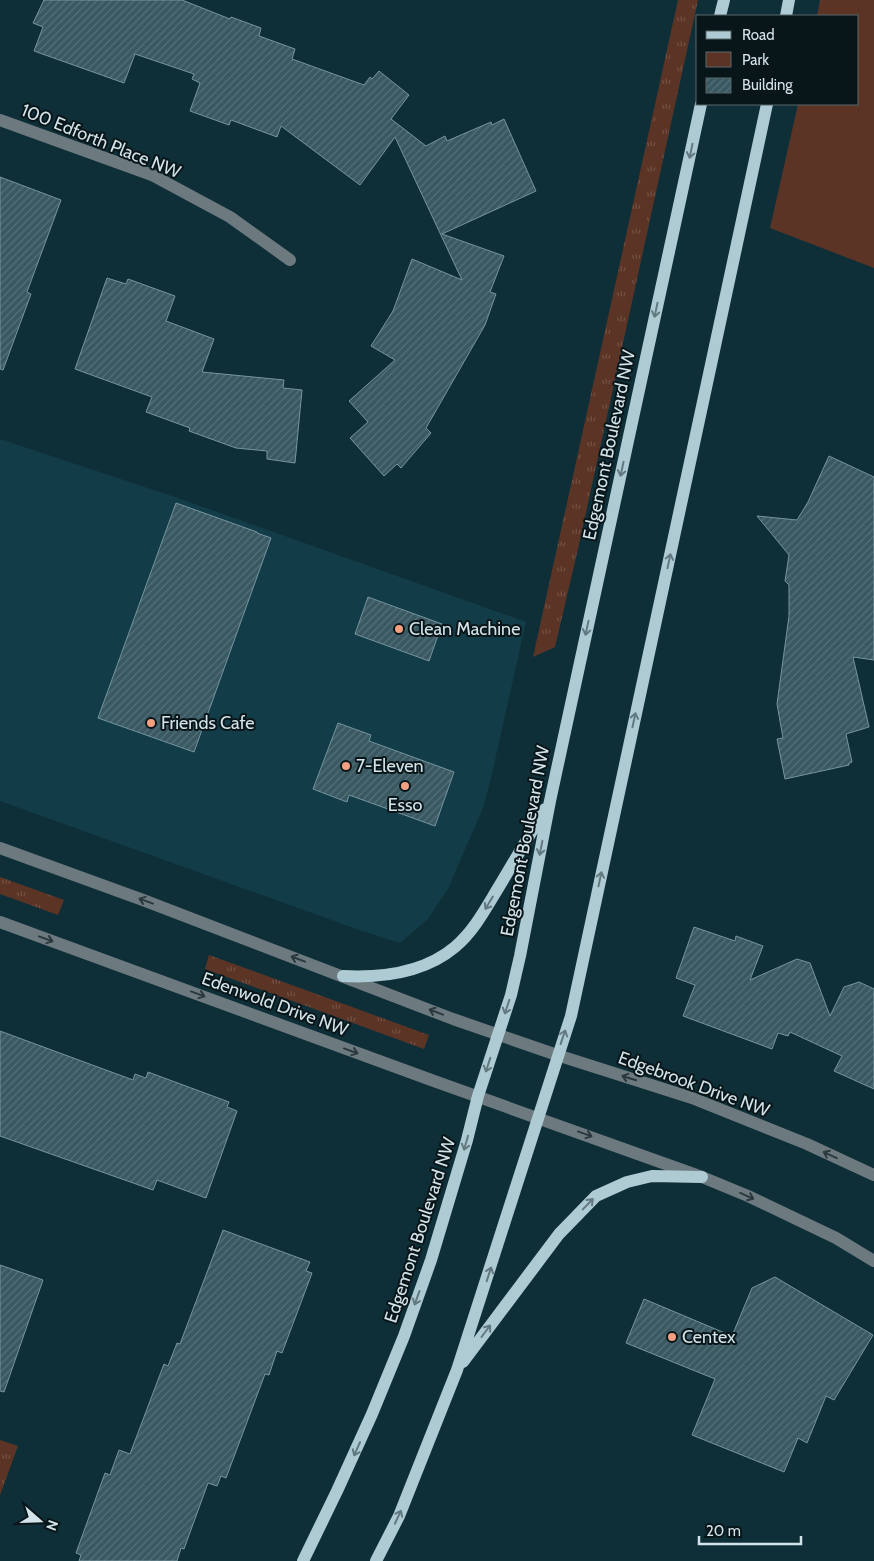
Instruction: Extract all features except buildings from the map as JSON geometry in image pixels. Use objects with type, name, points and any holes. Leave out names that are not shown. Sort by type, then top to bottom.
[{"type":"main road","points":[[720,15],[724,0]]},
{"type":"main road","points":[[786,15],[789,0]]},
{"type":"main road","name":"Edgemont Boulevard NW","points":[[303,1561],[337,1492],[404,1336],[431,1260],[467,1140],[478,1096],[511,995],[550,800],[701,105]]},
{"type":"main road","points":[[376,1561],[399,1516],[457,1370],[539,1118],[573,1006],[767,105]]},
{"type":"main road","points":[[343,976],[370,977],[397,974],[418,968],[456,947],[480,919],[550,800]]},
{"type":"main road","points":[[457,1370],[559,1234],[596,1196],[627,1182],[652,1176],[702,1177]]},
{"type":"street","name":"100 Edforth Place NW","points":[[0,120],[152,175],[230,217],[290,260]]},
{"type":"street","points":[[0,848],[143,900],[498,1035]]},
{"type":"street","name":"Edenwold Drive NW","points":[[0,922],[539,1118]]},
{"type":"street","name":"Edgebrook Drive NW","points":[[498,1035],[692,1098],[807,1144],[874,1175]]},
{"type":"street","points":[[539,1118],[702,1177],[756,1200],[828,1234],[874,1261]]},
{"type":"shaded area","points":[[0,439],[178,498],[526,622],[483,808],[448,889],[428,919],[400,943],[0,801]]},
{"type":"green space","points":[[678,0],[698,0],[578,549],[555,647],[533,657]]},
{"type":"green space","points":[[820,0],[874,0],[874,268],[770,228],[798,105],[859,105],[859,15],[817,15]]},
{"type":"green space","points":[[0,877],[64,900],[58,915],[0,894]]},
{"type":"green space","points":[[209,955],[429,1035],[424,1049],[205,969]]},
{"type":"green space","points":[[0,1440],[18,1446],[0,1495]]},
{"type":"place","name":"Clean Machine","points":[[399,629]]},
{"type":"place","name":"Friends Cafe","points":[[151,723]]},
{"type":"place","name":"7-Eleven","points":[[346,766]]},
{"type":"place","name":"Esso","points":[[405,786]]},
{"type":"place","name":"Centex","points":[[672,1337]]}]
